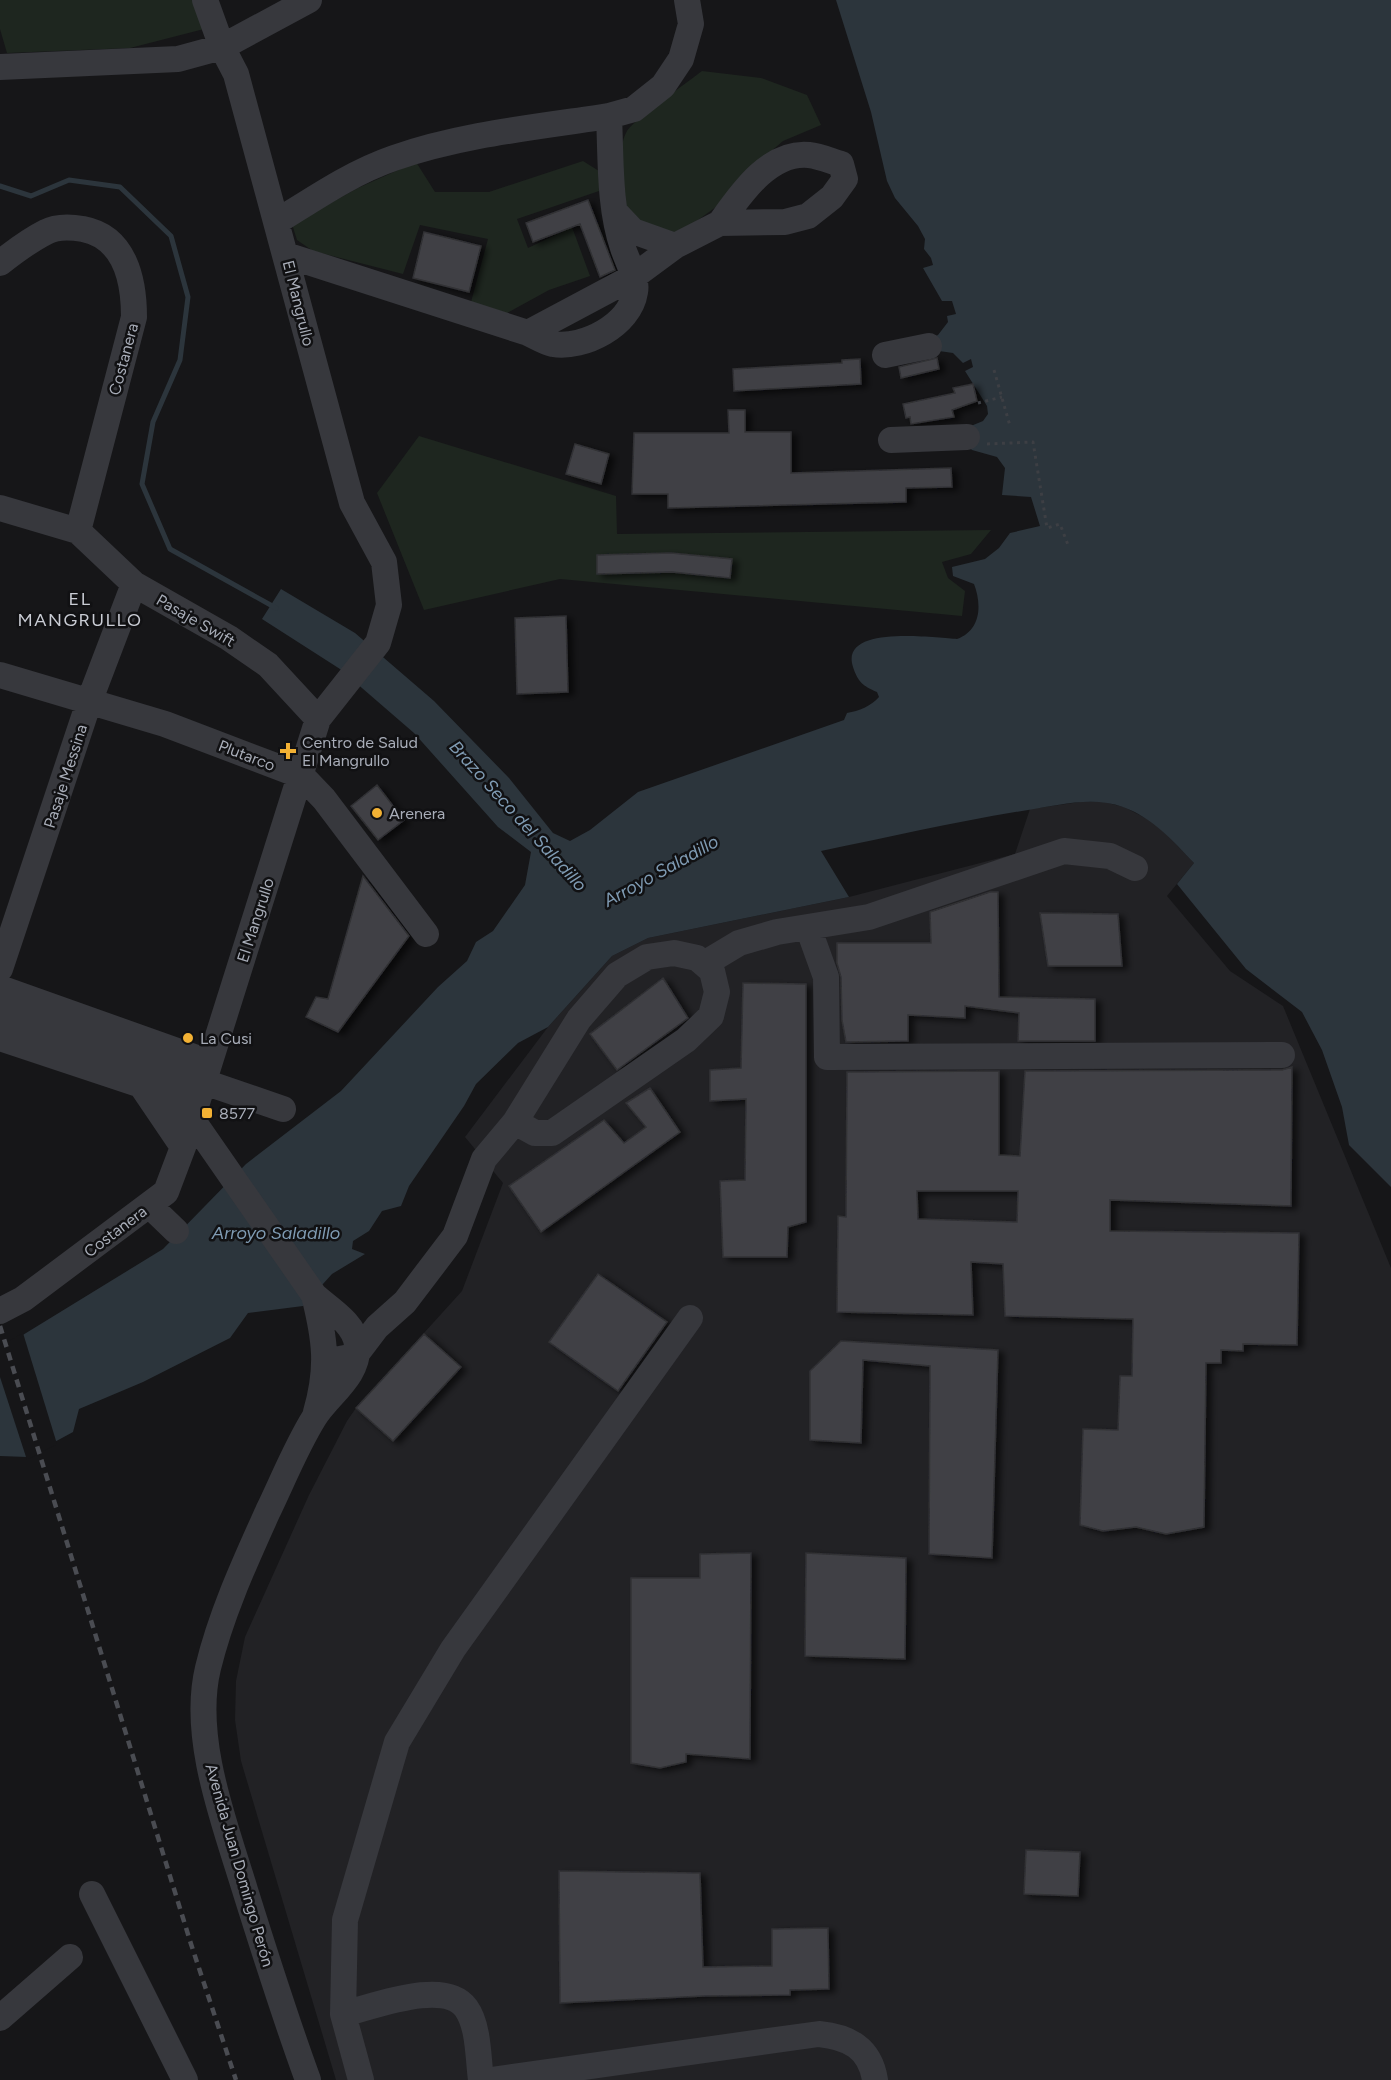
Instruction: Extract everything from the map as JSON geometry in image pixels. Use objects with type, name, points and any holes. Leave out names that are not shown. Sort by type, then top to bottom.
[{"type":"street","name":"El Mangrullo","points":[[191,1120],[302,776],[318,719],[378,643],[389,605],[384,562],[352,502],[278,221],[236,74],[222,47],[205,0]]},
{"type":"street","points":[[0,67],[178,58],[222,47],[309,0]]},
{"type":"street","points":[[278,221],[331,188],[392,158],[442,143],[609,116],[634,109],[663,86],[681,58],[691,24],[687,0]]},
{"type":"street","points":[[286,255],[528,333],[552,344],[578,344],[608,329],[629,310],[636,290],[622,246],[615,212],[609,116]]},
{"type":"street","points":[[615,212],[633,231],[675,246]]},
{"type":"street","points":[[528,333],[633,277],[675,246],[720,223]]},
{"type":"street","name":"Costanera","points":[[0,263],[48,231],[70,227],[95,232],[112,243],[127,265],[134,292],[134,317],[78,531]]},
{"type":"street","points":[[885,355],[929,346]]},
{"type":"street","points":[[891,440],[972,441]]},
{"type":"street","name":"Pasaje Swift","points":[[0,508],[78,531],[134,584],[229,638],[268,664],[318,719]]},
{"type":"street","name":"Pasaje Messina","points":[[0,969],[89,702],[134,584]]},
{"type":"street","name":"Plutarco","points":[[0,675],[165,724],[302,776],[324,799],[426,934]]},
{"type":"street","points":[[515,1122],[535,1133],[552,1133],[686,1040],[711,1016],[717,992],[711,971],[704,964],[739,943],[808,927],[869,917],[1064,851],[1110,856],[1135,868]]},
{"type":"street","points":[[808,927],[826,977],[827,1057],[1282,1055]]},
{"type":"street","name":"Avenida Juan Domingo Perón","points":[[315,1415],[344,1381],[354,1366],[355,1356],[377,1327],[405,1302],[455,1236],[484,1159],[515,1122],[579,1019],[616,975],[647,957],[674,953],[697,958],[704,964]]},
{"type":"street","points":[[0,988],[205,1072],[283,1108]]},
{"type":"street","points":[[0,1012],[155,1066],[205,1072]]},
{"type":"street","points":[[0,1038],[141,1085],[183,1147]]},
{"type":"street","points":[[155,1066],[314,1295],[346,1323],[351,1331],[357,1344],[355,1356],[335,1360],[325,1349],[339,1333],[351,1331],[377,1327]]},
{"type":"street","name":"Costanera","points":[[0,1311],[23,1299],[166,1192],[191,1120]]},
{"type":"street","points":[[149,1204],[176,1231]]},
{"type":"street","name":"Avenida Juan Domingo Perón","points":[[308,2080],[280,2004],[223,1816],[208,1757],[205,1712],[208,1670],[237,1581],[297,1448],[315,1415],[322,1392],[325,1349],[314,1295]]},
{"type":"street","points":[[361,2080],[343,2014],[345,1920],[397,1742],[453,1649],[690,1318]]},
{"type":"street","points":[[92,1894],[185,2080]]},
{"type":"street","points":[[0,2018],[70,1957]]},
{"type":"street","points":[[343,2014],[429,1993],[451,1996],[466,2008],[472,2025],[481,2080]]},
{"type":"street","points":[[491,2080],[819,2034],[840,2036],[857,2045],[873,2066],[875,2080]]},
{"type":"path","points":[[994,370],[1010,426]]},
{"type":"path","points":[[978,403],[1002,398]]},
{"type":"path","points":[[972,441],[1033,442],[1047,528],[1060,524],[1068,545]]},
{"type":"shaded area","points":[[0,0],[193,0],[204,29],[130,48],[7,53],[0,29]]},
{"type":"shaded area","points":[[702,71],[761,78],[807,95],[821,125],[783,141],[747,172],[723,202],[691,225],[672,234],[642,224],[628,212],[622,195],[620,159],[622,148],[627,131],[632,126]]},
{"type":"shaded area","points":[[583,161],[599,171],[599,191],[517,219],[528,248],[572,227],[590,276],[549,290],[507,313],[471,302],[488,239],[420,225],[403,274],[313,251],[297,240],[292,224],[358,188],[416,162],[435,192],[489,192]]},
{"type":"shaded area","points":[[419,436],[616,496],[617,534],[991,530],[971,554],[942,562],[948,578],[965,591],[962,616],[560,579],[424,610],[377,493]]},
{"type":"shaded area","points":[[1080,802],[1104,802],[1124,807],[1157,824],[1194,863],[1167,896],[1230,971],[1283,1006],[1391,1268],[1391,2080],[336,2080],[241,1761],[235,1720],[236,1681],[245,1637],[309,1495],[347,1421],[356,1408],[462,1291],[503,1183],[465,1137],[548,1027],[612,956],[648,938],[849,897],[1015,854],[1030,809]]},
{"type":"water","name":"Arroyo Saladillo","points":[[836,0],[1391,0],[1391,1187],[1349,1145],[1342,1107],[1322,1050],[1302,1012],[1246,969],[1177,884],[1194,863],[1162,831],[1134,812],[1100,802],[1064,804],[976,819],[821,851],[849,897],[648,938],[612,956],[548,1027],[518,1043],[476,1084],[464,1106],[409,1186],[401,1206],[382,1211],[369,1231],[353,1241],[352,1249],[365,1254],[332,1274],[303,1306],[248,1313],[230,1338],[143,1382],[79,1409],[73,1432],[27,1457],[0,1456],[0,1349],[163,1249],[246,1164],[341,1091],[438,987],[467,961],[476,942],[493,931],[525,885],[531,852],[498,827],[414,733],[340,669],[262,619],[281,589],[355,633],[434,701],[509,778],[553,833],[570,841],[590,830],[638,792],[844,720],[847,713],[872,703],[879,697],[877,692],[862,683],[853,667],[853,653],[860,644],[891,636],[957,639],[965,635],[971,630],[978,616],[977,592],[974,584],[953,576],[952,567],[985,559],[999,548],[1010,533],[1040,526],[1031,497],[1002,495],[1005,468],[997,457],[972,450],[967,445],[966,428],[983,421],[988,414],[987,406],[965,371],[973,367],[971,359],[963,363],[953,353],[939,351],[927,340],[938,335],[948,322],[947,316],[956,314],[952,301],[942,301],[923,268],[933,265],[924,249],[925,239],[918,226],[895,198],[887,181],[871,112]]},
{"type":"pier","points":[[23,1333],[57,1444],[27,1460],[0,1377],[0,1346]]},
{"type":"building","points":[[588,200],[615,270],[600,277],[580,224],[533,242],[526,223]]},
{"type":"building","points":[[424,232],[481,246],[469,292],[413,278]]},
{"type":"building","points":[[937,358],[939,369],[901,378],[899,367]]},
{"type":"building","points":[[860,359],[861,384],[734,391],[733,369],[842,363],[842,360]]},
{"type":"building","points":[[973,384],[977,401],[952,410],[954,417],[911,424],[910,417],[906,418],[903,404],[955,393],[953,388]]},
{"type":"building","points":[[728,410],[745,410],[745,432],[791,432],[791,473],[951,468],[952,487],[906,488],[906,502],[668,508],[668,494],[632,494],[634,433],[729,433]]},
{"type":"building","points":[[575,444],[609,454],[601,484],[566,474]]},
{"type":"building","points":[[671,553],[732,559],[730,578],[672,572],[597,574],[597,555]]},
{"type":"building","points":[[566,616],[568,692],[517,694],[515,618]]},
{"type":"building","name":"Arenera","points":[[377,785],[404,820],[378,840],[351,806]]},
{"type":"building","points":[[363,876],[409,936],[338,1032],[306,1017],[316,997],[328,999]]},
{"type":"building","points":[[990,892],[998,892],[999,997],[1095,999],[1095,1041],[1018,1041],[1019,1013],[965,1006],[965,1018],[908,1015],[908,1041],[846,1042],[842,1020],[837,943],[931,943],[930,912]]},
{"type":"building","points":[[1040,913],[1118,914],[1122,966],[1048,966]]},
{"type":"building","points":[[663,978],[688,1018],[617,1070],[590,1034]]},
{"type":"building","points":[[743,983],[806,984],[806,1222],[788,1227],[787,1257],[723,1257],[720,1181],[745,1180],[746,1099],[710,1101],[710,1070],[741,1068]]},
{"type":"building","points":[[1292,1067],[1291,1206],[1110,1200],[1110,1231],[1299,1233],[1297,1345],[1243,1344],[1243,1351],[1221,1350],[1221,1363],[1206,1363],[1204,1527],[1166,1534],[1136,1527],[1103,1531],[1080,1525],[1083,1429],[1118,1430],[1120,1376],[1132,1376],[1133,1319],[1005,1316],[1003,1264],[971,1262],[973,1315],[837,1312],[838,1216],[846,1217],[847,1072],[999,1071],[999,1155],[1020,1156],[1025,1071],[1282,1070]],"holes":[[[917,1191],[1018,1191],[1017,1222],[918,1219]]]},
{"type":"building","points":[[650,1088],[680,1132],[541,1232],[509,1186],[604,1120],[624,1143],[646,1127],[626,1103]]},
{"type":"building","points":[[598,1274],[667,1322],[618,1391],[549,1342]]},
{"type":"building","points":[[424,1334],[461,1367],[393,1441],[356,1408]]},
{"type":"building","points":[[841,1341],[998,1350],[992,1558],[929,1554],[930,1366],[863,1360],[861,1443],[810,1440],[810,1371]]},
{"type":"building","points":[[751,1553],[750,1759],[686,1754],[686,1762],[660,1768],[631,1763],[631,1578],[700,1578],[700,1554]]},
{"type":"building","points":[[806,1553],[906,1558],[905,1659],[805,1656]]},
{"type":"building","points":[[1026,1850],[1080,1852],[1078,1896],[1024,1894]]},
{"type":"building","points":[[559,1871],[700,1873],[703,1967],[772,1966],[772,1929],[828,1928],[829,1989],[790,1990],[790,1995],[704,1996],[560,2003]]},
{"type":"waterway","name":"Brazo Seco del Saladillo","points":[[0,186],[31,196],[69,180],[120,187],[171,236],[188,297],[180,360],[153,422],[142,484],[170,549],[276,608]]},
{"type":"railway","points":[[0,1326],[191,1944],[236,2080]]},
{"type":"place","name":"Centro de Salud El Mangrullo","points":[[288,751]]},
{"type":"place","name":"Arenera","points":[[377,813]]},
{"type":"place","name":"La Cusi","points":[[188,1038]]},
{"type":"place","name":"8577","points":[[207,1113]]},
{"type":"district","name":"EL MANGRULLO","points":[[80,609]]}]
